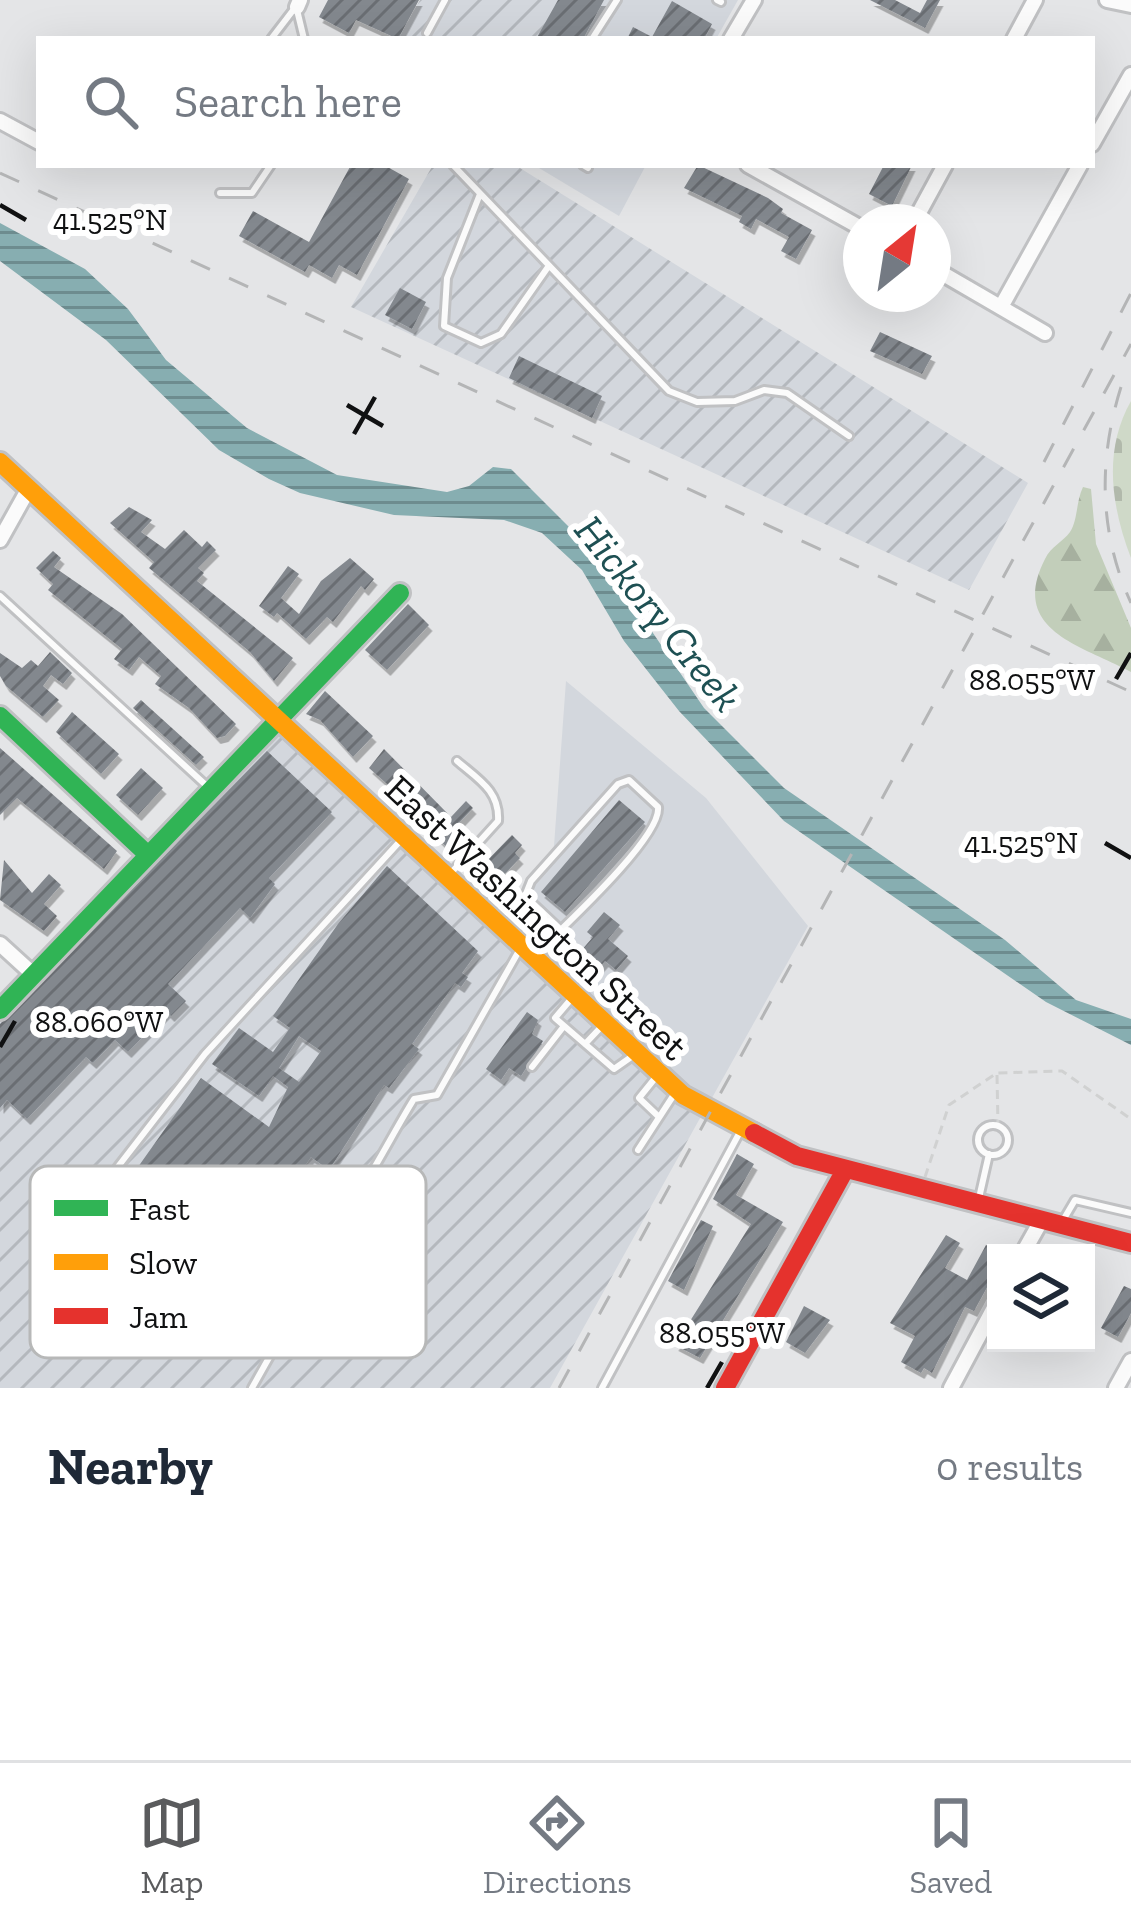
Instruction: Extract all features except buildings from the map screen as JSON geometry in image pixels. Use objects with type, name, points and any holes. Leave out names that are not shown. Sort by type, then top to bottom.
[{"type":"street","points":[[733,36],[754,0]]},
{"type":"street","points":[[1016,36],[1035,0]]},
{"type":"street","points":[[1107,0],[1131,5]]},
{"type":"street","points":[[1095,139],[1131,75]]},
{"type":"street","points":[[0,122],[36,140]]},
{"type":"street","points":[[753,168],[843,218]]},
{"type":"street","points":[[924,204],[943,168]]},
{"type":"street","points":[[1001,307],[1078,168]]},
{"type":"street","points":[[951,278],[1045,333]]},
{"type":"street","name":"East Washington Street","points":[[0,462],[602,1026],[677,1090],[741,1130],[845,1170],[1131,1243]]},
{"type":"street","points":[[0,540],[28,490]]},
{"type":"street","points":[[0,1010],[400,593]]},
{"type":"street","points":[[0,716],[147,854]]},
{"type":"street","points":[[0,944],[34,975]]},
{"type":"street","points":[[725,1388],[845,1170]]},
{"type":"street","points":[[1028,1244],[1040,1221]]},
{"type":"street","points":[[951,1388],[987,1321]]},
{"type":"street","points":[[1116,1388],[1131,1361]]},
{"type":"lane","points":[[427,33],[445,0]]},
{"type":"lane","points":[[594,36],[617,0]]},
{"type":"lane","points":[[273,36],[298,3]]},
{"type":"lane","points":[[298,3],[304,36]]},
{"type":"lane","points":[[220,193],[252,193],[269,168]]},
{"type":"lane","points":[[457,168],[669,392],[697,402],[735,401],[764,390],[787,393],[849,436]]},
{"type":"lane","points":[[480,194],[447,278],[444,326],[481,344],[501,334],[548,267]]},
{"type":"lane","points":[[0,596],[210,789]]},
{"type":"lane","points":[[445,880],[498,821],[497,801],[488,787],[457,761]]},
{"type":"lane","points":[[372,1166],[414,1099],[437,1095],[525,954],[560,929],[659,818],[658,807],[629,780],[618,784],[531,880],[524,896],[560,929]]},
{"type":"lane","points":[[118,1166],[205,1054],[402,839]]},
{"type":"lane","points":[[572,998],[555,1018],[619,1071],[634,1055]]},
{"type":"lane","points":[[532,1067],[564,1026]]},
{"type":"lane","points":[[585,1044],[602,1026]]},
{"type":"lane","points":[[657,1075],[639,1098],[659,1117]]},
{"type":"lane","points":[[638,1150],[677,1090]]},
{"type":"lane","points":[[998,1126],[1008,1142],[1002,1152],[989,1154],[981,1148],[980,1133],[998,1126]]},
{"type":"lane","points":[[602,1388],[741,1130]]},
{"type":"lane","points":[[977,1204],[989,1154]]},
{"type":"lane","points":[[1061,1226],[1075,1200],[1131,1213]]},
{"type":"lane","points":[[252,1388],[269,1358]]},
{"type":"path","points":[[922,1190],[949,1105],[997,1072],[1062,1071],[1131,1119]]},
{"type":"path","points":[[997,1072],[998,1126]]},
{"type":"shaded area","points":[[420,0],[608,0],[588,36],[400,36]]},
{"type":"shaded area","points":[[608,0],[738,0],[718,36],[588,36]]},
{"type":"shaded area","points":[[431,168],[520,168],[1028,483],[969,590],[351,307]]},
{"type":"shaded area","points":[[539,168],[644,168],[619,216]]},
{"type":"shaded area","points":[[566,681],[706,798],[808,926],[708,1105],[498,925],[554,846]]},
{"type":"shaded area","points":[[278,729],[644,1069],[704,1111],[550,1388],[0,1388],[0,1011]]},
{"type":"green space","points":[[1131,401],[1131,558],[1115,498],[1113,458]]},
{"type":"green space","points":[[1083,487],[1091,489],[1096,544],[1131,628],[1131,672],[1056,633],[1043,620],[1036,603],[1036,583],[1045,559],[1073,527]]},
{"type":"water","points":[[0,223],[85,269],[128,309],[166,360],[247,428],[337,475],[447,492],[469,486],[493,467],[511,469],[606,564],[704,708],[784,788],[1005,940],[1076,1000],[1131,1019],[1131,1045],[1046,1002],[784,821],[679,711],[624,641],[582,570],[542,533],[504,520],[394,515],[300,493],[269,479],[219,450],[106,340],[0,261]]},
{"type":"railway","points":[[0,173],[1131,692]]},
{"type":"railway","points":[[1044,462],[1131,293]]},
{"type":"railway","points":[[559,1388],[1131,344]]},
{"type":"railway","points":[[1121,387],[1108,442],[1105,496],[1113,550],[1131,603]]},
{"type":"traffic: fast","points":[[0,1010],[400,593]]},
{"type":"traffic: fast","points":[[0,716],[147,854]]},
{"type":"traffic: slow","points":[[0,462],[683,1095],[754,1133]]},
{"type":"traffic: jam","points":[[754,1133],[797,1156],[1131,1243]]},
{"type":"traffic: jam","points":[[725,1388],[845,1170]]},
{"type":"water label","name":"Hickory Creek","points":[[659,613]]}]
